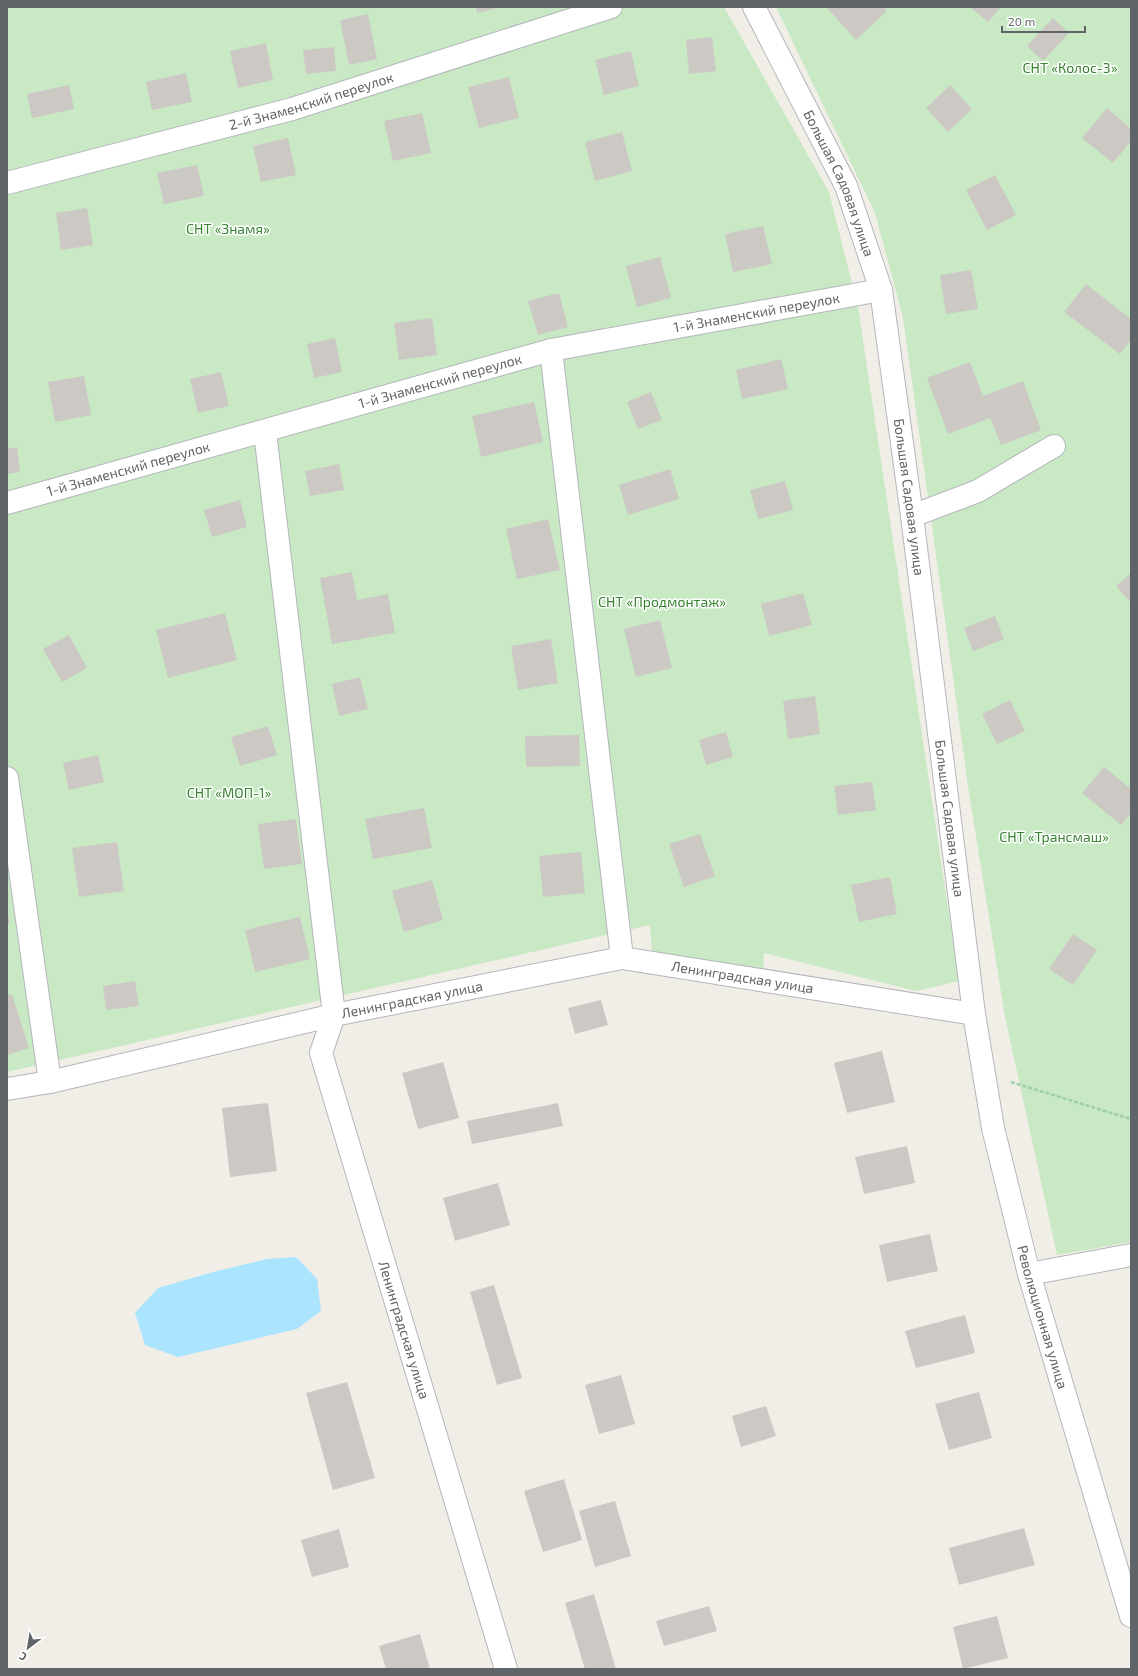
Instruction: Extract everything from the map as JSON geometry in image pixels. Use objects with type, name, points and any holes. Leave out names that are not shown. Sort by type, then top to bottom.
[{"type":"street","name":"2-й Знаменский переулок","points":[[7,183],[292,109],[611,7]]},
{"type":"street","name":"Большая Садовая улица","points":[[754,7],[846,186],[881,290],[912,516],[974,1014]]},
{"type":"street","name":"1-й Знаменский переулок","points":[[7,503],[265,432],[551,350],[881,290]]},
{"type":"street","points":[[551,350],[622,958]]},
{"type":"street","points":[[7,1089],[50,1082],[334,1016],[265,432]]},
{"type":"street","points":[[912,516],[978,491],[1054,446]]},
{"type":"street","points":[[7,778],[50,1082]]},
{"type":"street","name":"Ленинградская улица","points":[[506,1669],[321,1053],[334,1016],[622,958],[974,1014]]},
{"type":"street","name":"Революционная улица","points":[[974,1014],[993,1128],[1029,1274],[1131,1616]]},
{"type":"street","points":[[1029,1274],[1131,1255]]},
{"type":"path","points":[[984,1074],[1131,1119]]},
{"type":"green space","points":[[7,7],[724,7],[829,192],[858,307],[959,981],[916,991],[764,953],[763,973],[652,954],[650,925],[7,1072]]},
{"type":"green space","points":[[776,7],[1131,7],[1131,1242],[1057,1255],[1005,1017],[969,793],[903,317],[875,213]]},
{"type":"water","points":[[296,1257],[317,1279],[321,1311],[297,1329],[178,1357],[145,1345],[135,1313],[158,1288],[213,1272],[267,1259]]},
{"type":"building","points":[[476,7],[497,7],[497,8],[477,13]]},
{"type":"building","points":[[826,7],[884,7],[887,11],[856,40]]},
{"type":"building","points":[[970,7],[1001,7],[988,22]]},
{"type":"building","points":[[368,14],[377,59],[349,65],[340,20]]},
{"type":"building","points":[[1053,18],[1069,33],[1043,61],[1027,46]]},
{"type":"building","points":[[712,37],[716,71],[689,74],[686,40]]},
{"type":"building","points":[[266,43],[273,80],[238,88],[230,51]]},
{"type":"building","points":[[334,47],[336,71],[306,74],[303,50]]},
{"type":"building","points":[[631,51],[639,86],[604,95],[595,60]]},
{"type":"building","points":[[186,73],[192,102],[152,110],[146,82]]},
{"type":"building","points":[[509,77],[519,118],[479,128],[468,87]]},
{"type":"building","points":[[69,85],[74,109],[32,118],[27,94]]},
{"type":"building","points":[[950,85],[972,109],[948,132],[926,108]]},
{"type":"building","points":[[1107,108],[1131,129],[1131,141],[1113,163],[1082,138]]},
{"type":"building","points":[[422,113],[431,153],[393,161],[384,121]]},
{"type":"building","points":[[622,132],[632,171],[595,181],[585,142]]},
{"type":"building","points":[[288,138],[296,175],[261,182],[253,146]]},
{"type":"building","points":[[197,165],[204,196],[164,204],[157,173]]},
{"type":"building","points":[[995,175],[1016,215],[987,230],[966,190]]},
{"type":"building","points":[[87,208],[93,245],[61,250],[56,213]]},
{"type":"building","points":[[763,226],[772,264],[733,272],[725,234]]},
{"type":"building","points":[[660,257],[671,298],[637,307],[626,266]]},
{"type":"building","points":[[971,270],[978,309],[946,314],[940,275]]},
{"type":"building","points":[[1086,284],[1131,319],[1131,340],[1120,354],[1064,312]]},
{"type":"building","points":[[559,293],[568,327],[538,335],[528,301]]},
{"type":"building","points":[[432,318],[437,355],[399,360],[394,323]]},
{"type":"building","points":[[335,338],[342,372],[314,378],[307,344]]},
{"type":"building","points":[[781,359],[788,389],[742,399],[736,370]]},
{"type":"building","points":[[970,362],[983,396],[1023,381],[1041,430],[1001,445],[990,418],[948,434],[927,378]]},
{"type":"building","points":[[221,372],[229,406],[198,413],[190,379]]},
{"type":"building","points":[[84,376],[91,415],[55,422],[48,382]]},
{"type":"building","points":[[651,392],[662,420],[638,429],[627,402]]},
{"type":"building","points":[[534,402],[543,442],[481,457],[472,416]]},
{"type":"building","points":[[17,447],[20,472],[7,474],[7,449]]},
{"type":"building","points":[[339,464],[344,490],[310,496],[305,471]]},
{"type":"building","points":[[670,469],[679,499],[628,515],[619,485]]},
{"type":"building","points":[[785,481],[793,510],[758,519],[750,490]]},
{"type":"building","points":[[240,500],[247,527],[212,537],[204,510]]},
{"type":"building","points":[[548,519],[560,570],[517,579],[506,529]]},
{"type":"building","points":[[352,572],[357,600],[388,594],[395,633],[332,644],[320,578]]},
{"type":"building","points":[[1131,573],[1131,603],[1116,586]]},
{"type":"building","points":[[803,593],[812,625],[769,636],[761,604]]},
{"type":"building","points":[[225,613],[237,660],[168,678],[156,630]]},
{"type":"building","points":[[995,616],[1004,639],[973,651],[964,628]]},
{"type":"building","points":[[660,620],[672,668],[636,677],[624,629]]},
{"type":"building","points":[[69,635],[87,668],[62,682],[43,649]]},
{"type":"building","points":[[551,639],[558,683],[518,690],[511,646]]},
{"type":"building","points":[[360,677],[368,709],[339,716],[332,684]]},
{"type":"building","points":[[815,696],[820,734],[788,739],[783,701]]},
{"type":"building","points":[[1010,700],[1025,731],[997,744],[982,714]]},
{"type":"building","points":[[268,726],[277,755],[240,766],[231,737]]},
{"type":"building","points":[[726,732],[733,757],[706,765],[699,740]]},
{"type":"building","points":[[579,735],[580,766],[526,767],[525,736]]},
{"type":"building","points":[[98,755],[104,782],[69,790],[63,763]]},
{"type":"building","points":[[1104,767],[1131,789],[1131,813],[1121,825],[1082,793]]},
{"type":"building","points":[[872,782],[876,810],[838,815],[834,786]]},
{"type":"building","points":[[424,808],[432,848],[373,859],[365,819]]},
{"type":"building","points":[[296,819],[302,864],[264,869],[258,824]]},
{"type":"building","points":[[700,834],[715,876],[684,887],[669,844]]},
{"type":"building","points":[[117,842],[124,891],[79,897],[72,848]]},
{"type":"building","points":[[581,852],[585,893],[543,897],[539,856]]},
{"type":"building","points":[[890,877],[897,914],[859,922],[851,885]]},
{"type":"building","points":[[432,880],[443,920],[404,932],[392,891]]},
{"type":"building","points":[[7,911],[10,923],[7,924]]},
{"type":"building","points":[[300,917],[310,959],[255,972],[245,930]]},
{"type":"building","points":[[1073,934],[1097,950],[1073,985],[1049,969]]},
{"type":"building","points":[[135,981],[139,1006],[106,1010],[103,986]]},
{"type":"building","points":[[12,994],[29,1048],[7,1055],[7,995]]},
{"type":"building","points":[[601,1000],[608,1025],[575,1034],[568,1008]]},
{"type":"building","points":[[882,1051],[895,1102],[847,1113],[834,1063]]},
{"type":"building","points":[[443,1062],[459,1118],[418,1129],[402,1073]]},
{"type":"building","points":[[268,1103],[277,1171],[230,1177],[222,1108]]},
{"type":"building","points":[[558,1103],[563,1126],[472,1144],[467,1121]]},
{"type":"building","points":[[907,1146],[915,1183],[864,1194],[855,1157]]},
{"type":"building","points":[[498,1183],[510,1225],[455,1241],[443,1198]]},
{"type":"building","points":[[930,1234],[938,1271],[887,1282],[879,1245]]},
{"type":"building","points":[[494,1285],[522,1378],[497,1385],[470,1292]]},
{"type":"building","points":[[965,1315],[975,1353],[916,1368],[905,1331]]},
{"type":"building","points":[[621,1375],[635,1424],[599,1434],[585,1385]]},
{"type":"building","points":[[347,1382],[375,1478],[333,1490],[306,1393]]},
{"type":"building","points":[[979,1392],[992,1438],[949,1450],[935,1404]]},
{"type":"building","points":[[766,1406],[776,1436],[741,1447],[732,1416]]},
{"type":"building","points":[[564,1479],[582,1540],[543,1552],[524,1491]]},
{"type":"building","points":[[615,1501],[631,1556],[595,1567],[579,1511]]},
{"type":"building","points":[[1024,1528],[1035,1565],[959,1585],[949,1548]]},
{"type":"building","points":[[339,1529],[349,1567],[312,1577],[301,1540]]},
{"type":"building","points":[[594,1594],[616,1669],[585,1669],[565,1603]]},
{"type":"building","points":[[709,1606],[717,1631],[664,1646],[656,1621]]},
{"type":"building","points":[[997,1616],[1008,1658],[963,1669],[953,1627]]},
{"type":"building","points":[[420,1634],[430,1669],[386,1669],[379,1646]]},
{"type":"park label","name":"СНТ «Колос-3»","points":[[1070,68]]},
{"type":"park label","name":"СНТ «Знамя»","points":[[228,229]]},
{"type":"park label","name":"СНТ «Продмонтаж»","points":[[662,602]]},
{"type":"park label","name":"СНТ «МОП-1»","points":[[229,793]]},
{"type":"park label","name":"СНТ «Трансмаш»","points":[[1054,837]]}]
